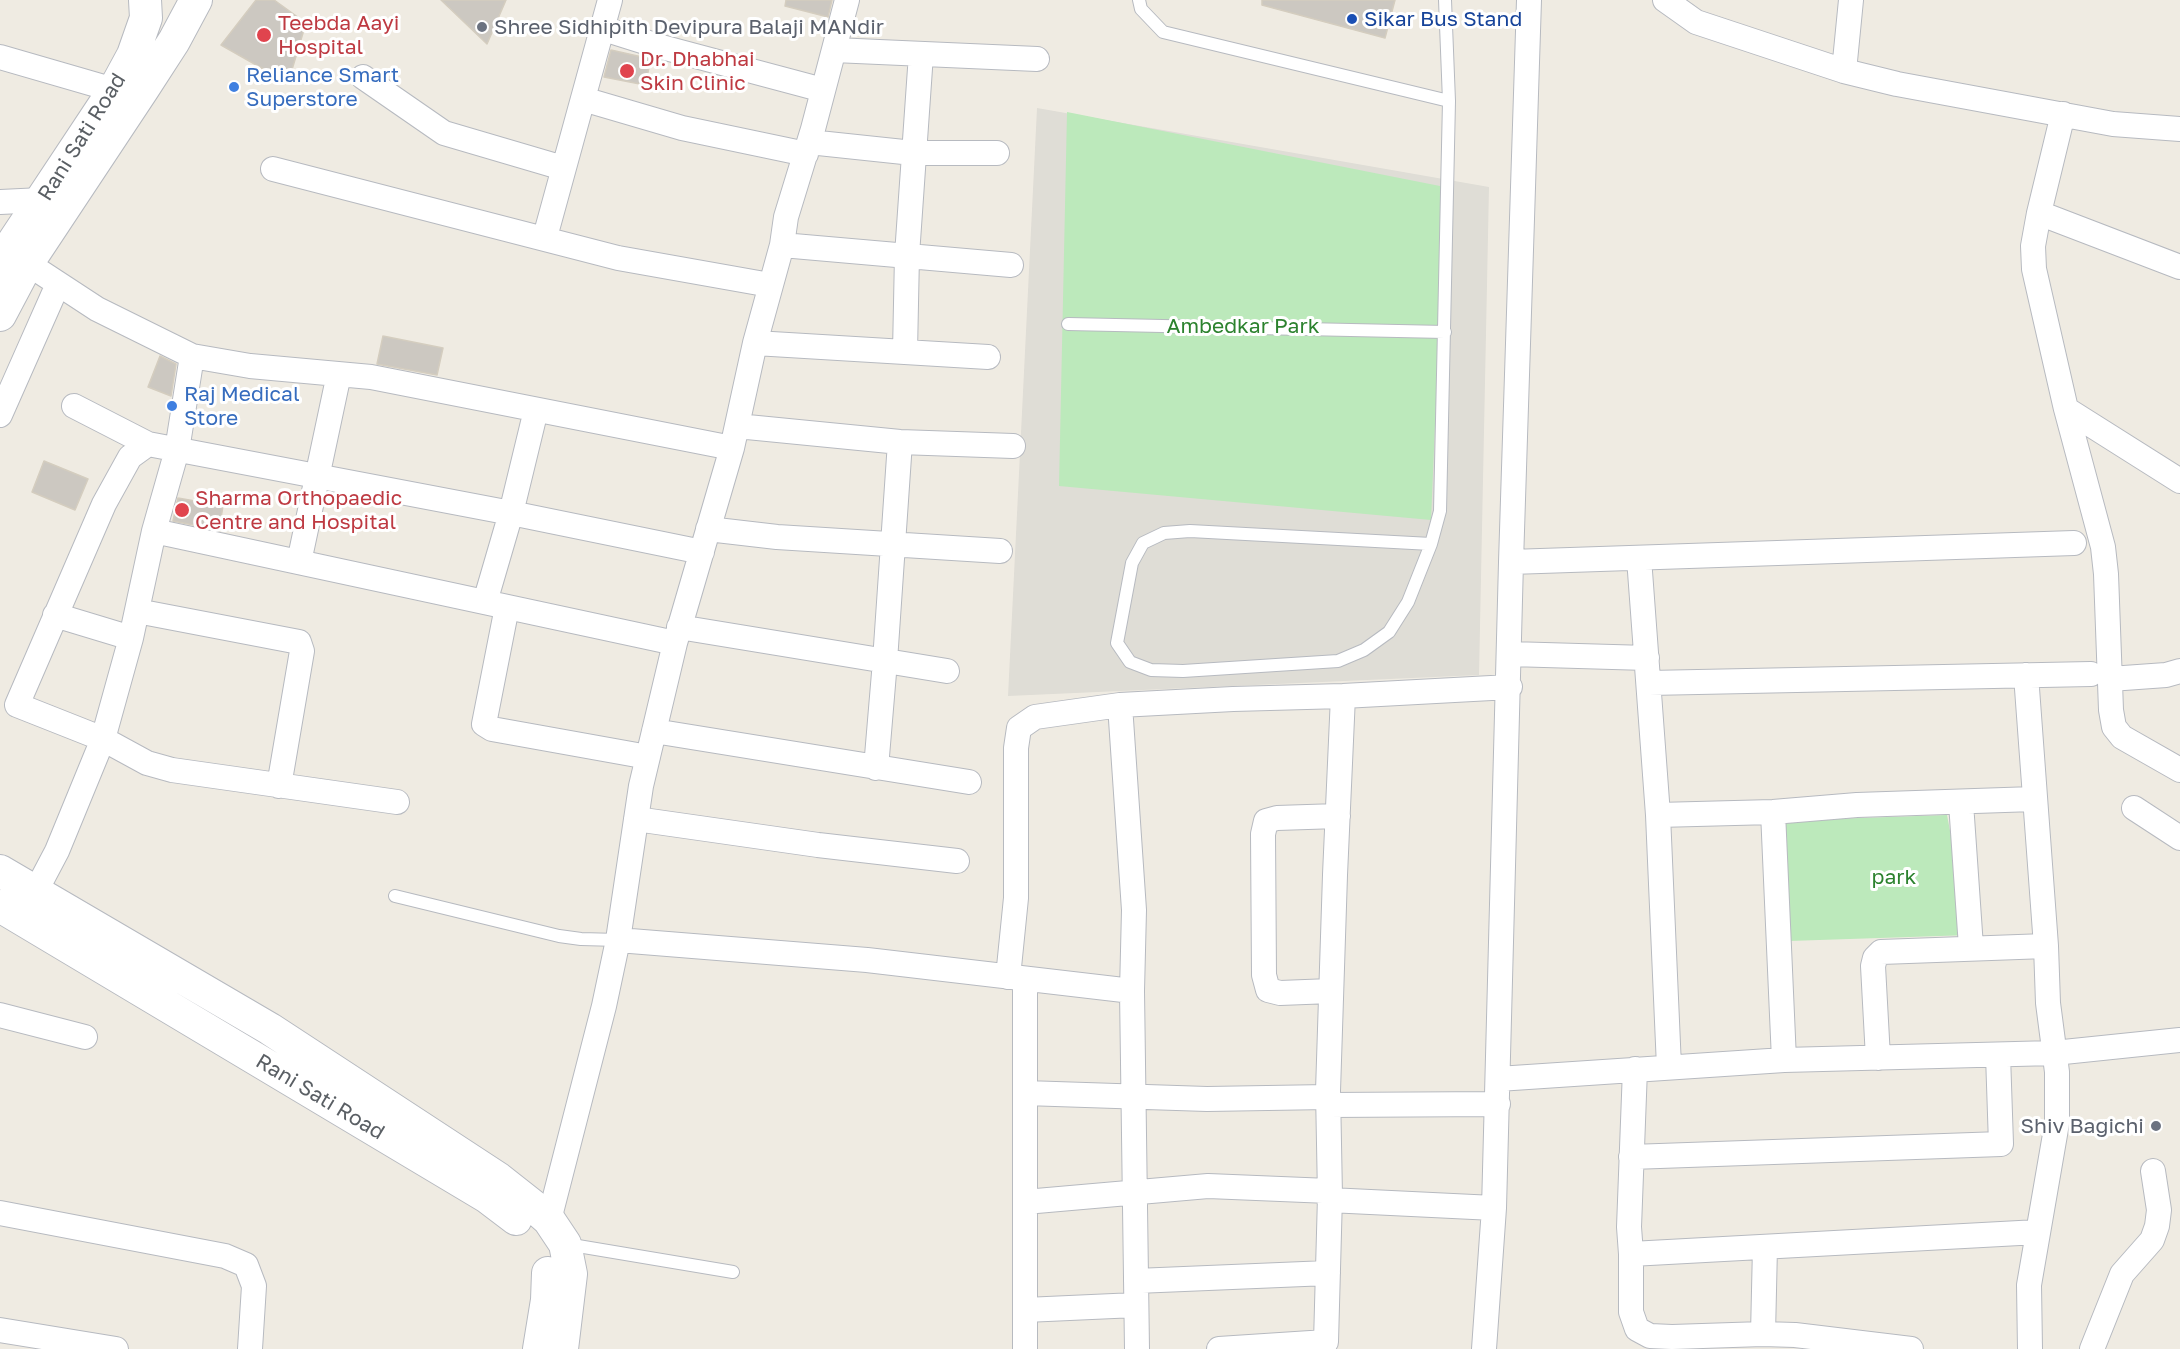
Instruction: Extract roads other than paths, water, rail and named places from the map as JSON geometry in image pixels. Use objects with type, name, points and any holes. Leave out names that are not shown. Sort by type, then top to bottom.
[{"type":"street","name":"Rani Sati Road","points":[[12,260],[42,200],[114,90],[133,55],[146,18],[145,0]]},
{"type":"street","points":[[0,315],[12,260],[143,89],[174,41],[196,0]]},
{"type":"street","points":[[545,237],[610,0]]},
{"type":"street","points":[[562,1349],[571,1274],[557,1232],[618,940],[636,819],[648,757],[677,635],[735,437],[755,343],[782,245],[786,218],[847,0]]},
{"type":"street","points":[[1484,1349],[1494,1208],[1498,1104],[1511,562],[1529,0]]},
{"type":"street","points":[[1665,0],[1696,21],[1844,71],[1898,84],[2113,124],[2180,129]]},
{"type":"street","points":[[1844,71],[1851,0]]},
{"type":"street","points":[[602,28],[658,46],[823,90]]},
{"type":"street","points":[[834,50],[1037,59]]},
{"type":"street","points":[[906,352],[907,255],[921,54]]},
{"type":"street","points":[[0,57],[114,90]]},
{"type":"street","points":[[363,77],[444,133],[563,168]]},
{"type":"street","points":[[583,99],[682,128],[807,148],[913,153],[997,153]]},
{"type":"street","points":[[2063,114],[2038,213],[2033,246],[2034,269],[2066,409],[2103,547],[2106,574],[2101,676],[2114,727],[2122,737],[2180,770]]},
{"type":"street","points":[[273,169],[545,237],[618,258],[770,285]]},
{"type":"street","points":[[0,202],[42,200]]},
{"type":"street","points":[[2038,213],[2180,267]]},
{"type":"street","points":[[782,245],[1011,265]]},
{"type":"street","points":[[12,260],[58,284],[97,309],[192,356],[250,366],[371,377],[536,410],[735,437],[1013,446]]},
{"type":"street","points":[[0,416],[58,284]]},
{"type":"street","points":[[755,343],[988,357]]},
{"type":"street","points":[[19,906],[57,851],[103,739],[131,638],[154,531],[177,450],[192,356]]},
{"type":"street","points":[[299,562],[339,374]]},
{"type":"street","points":[[74,406],[148,444],[511,513],[705,540],[777,537],[1000,551]]},
{"type":"street","points":[[2066,409],[2180,481]]},
{"type":"street","points":[[536,410],[511,513],[496,604],[484,724],[492,729],[648,757]]},
{"type":"street","points":[[876,768],[900,442]]},
{"type":"street","points":[[148,444],[130,458],[104,504],[17,705],[103,739],[147,763],[171,770],[397,802]]},
{"type":"street","points":[[154,531],[496,604],[677,635],[947,671]]},
{"type":"street","points":[[1511,562],[2074,543]]},
{"type":"street","points":[[1639,558],[1658,815],[1669,1066]]},
{"type":"street","points":[[136,611],[299,642],[302,651],[279,786]]},
{"type":"street","points":[[55,615],[131,638]]},
{"type":"street","points":[[1510,654],[1647,658]]},
{"type":"street","points":[[1649,683],[2026,675],[2166,675],[2180,671]]},
{"type":"street","points":[[2026,675],[2046,946],[2048,1003],[2057,1072],[2056,1123],[2029,1285],[2030,1349]]},
{"type":"street","points":[[1025,1349],[1025,1093],[1016,978],[1016,748],[1019,728],[1035,717],[1120,705],[1509,687]]},
{"type":"street","points":[[1219,1349],[1326,1345],[1328,1101],[1343,696]]},
{"type":"street","points":[[1120,705],[1133,887],[1132,991],[1137,1349]]},
{"type":"street","points":[[654,730],[969,782]]},
{"type":"street","points":[[1658,815],[1773,812],[1857,805],[2034,799]]},
{"type":"street","points":[[1961,802],[1971,947]]},
{"type":"street","points":[[2134,808],[2180,838]]},
{"type":"street","points":[[1773,812],[1784,1060]]},
{"type":"street","points":[[1331,991],[1280,993],[1268,990],[1264,975],[1263,834],[1266,821],[1277,818],[1338,816]]},
{"type":"street","points":[[636,819],[818,845],[957,861]]},
{"type":"street","points":[[0,871],[19,906],[270,1029],[557,1232]]},
{"type":"street","points":[[618,940],[867,960],[1132,991]]},
{"type":"street","points":[[1878,1058],[1873,966],[1875,958],[1881,951],[2046,946]]},
{"type":"street","points":[[0,1015],[85,1037]]},
{"type":"street","points":[[1498,1079],[1784,1060],[2054,1053],[2180,1041]]},
{"type":"street","points":[[1631,1156],[2001,1144],[1998,1054]]},
{"type":"street","points":[[1635,1069],[1629,1227],[1631,1312],[1637,1329],[1650,1336],[1752,1338],[1795,1335],[1911,1349]]},
{"type":"street","points":[[1025,1093],[1498,1104]]},
{"type":"street","points":[[2092,1349],[2122,1274],[2152,1240],[2157,1226],[2159,1210],[2153,1171]]},
{"type":"street","points":[[1025,1202],[1209,1186],[1494,1208]]},
{"type":"street","points":[[493,1188],[532,1234],[544,1253],[549,1275],[538,1349]]},
{"type":"street","points":[[0,1213],[225,1256],[246,1265],[254,1286],[250,1349]]},
{"type":"street","points":[[1631,1254],[2038,1232]]},
{"type":"street","points":[[1752,1338],[1765,1247]]},
{"type":"street","points":[[1136,1281],[1328,1273]]},
{"type":"street","points":[[1025,1310],[1136,1305]]},
{"type":"street","points":[[0,1330],[116,1349]]},
{"type":"lane","points":[[1139,0],[1141,9],[1163,32],[1449,101]]},
{"type":"lane","points":[[1431,544],[1190,531],[1164,533],[1143,543],[1132,563],[1117,643],[1130,662],[1151,670],[1184,671],[1338,661],[1364,650],[1389,632],[1408,602],[1431,544],[1440,511],[1449,101],[1445,0]]},
{"type":"lane","points":[[1068,324],[1445,332]]},
{"type":"lane","points":[[395,896],[560,936],[618,940]]},
{"type":"lane","points":[[557,1232],[733,1272]]},
{"type":"place","name":"Sikar Bus Stand","points":[[1352,19]]},
{"type":"place","name":"Shree Sidhipith Devipura Balaji MANdir","points":[[482,27]]},
{"type":"place","name":"Teebda Aayi Hospital","points":[[264,35]]},
{"type":"place","name":"Dr. Dhabhai Skin Clinic","points":[[627,71]]},
{"type":"place","name":"Reliance Smart Superstore","points":[[234,87]]},
{"type":"place","name":"Raj Medical Store","points":[[172,406]]},
{"type":"place","name":"Sharma Orthopaedic Centre and Hospital","points":[[182,510]]},
{"type":"place","name":"Shiv Bagichi","points":[[2156,1126]]},
{"type":"park label","name":"Ambedkar Park","points":[[1243,326]]},
{"type":"park label","name":"park","points":[[1894,877]]}]
